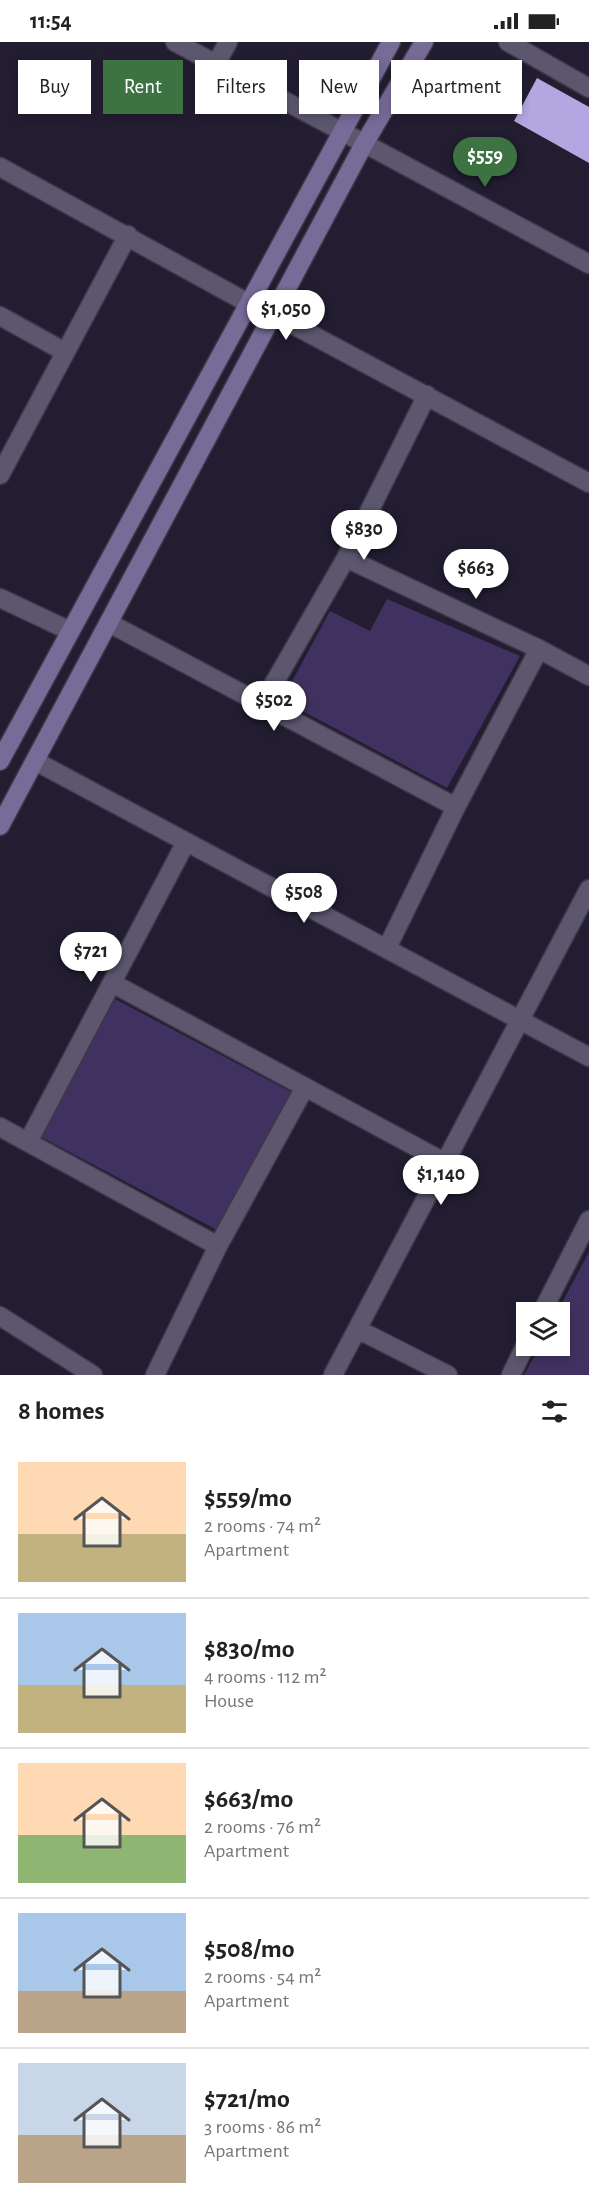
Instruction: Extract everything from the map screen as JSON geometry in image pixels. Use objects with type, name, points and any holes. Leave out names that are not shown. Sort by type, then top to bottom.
[{"type":"street","points":[[175,42],[209,60]]},
{"type":"street","points":[[218,60],[228,42]]},
{"type":"street","points":[[0,761],[392,42]]},
{"type":"street","points":[[0,826],[364,144],[424,42]]},
{"type":"street","points":[[508,42],[588,85]]},
{"type":"street","points":[[287,102],[589,264]]},
{"type":"street","points":[[0,167],[128,235],[248,303],[427,395],[589,483]]},
{"type":"street","points":[[1,469],[128,235]]},
{"type":"street","points":[[0,316],[65,352]]},
{"type":"street","points":[[261,706],[346,558],[427,395]]},
{"type":"street","points":[[346,558],[538,649],[589,676]]},
{"type":"street","points":[[0,597],[70,631]]},
{"type":"street","points":[[110,623],[261,706],[456,807]]},
{"type":"street","points":[[387,948],[456,807],[538,649]]},
{"type":"street","points":[[35,761],[589,1057]]},
{"type":"street","points":[[28,1142],[186,842]]},
{"type":"street","points":[[333,1375],[589,889]]},
{"type":"street","points":[[112,983],[444,1162]]},
{"type":"street","points":[[155,1375],[218,1246],[305,1088]]},
{"type":"street","points":[[0,1126],[218,1246]]},
{"type":"street","points":[[548,1302],[585,1239],[589,1220]]},
{"type":"street","points":[[0,1316],[93,1375]]},
{"type":"street","points":[[357,1329],[448,1375]]},
{"type":"street","points":[[511,1375],[520,1356]]},
{"type":"shaded area","points":[[387,599],[520,656],[447,788],[282,700],[330,611],[370,631]]},
{"type":"shaded area","points":[[115,999],[291,1092],[217,1230],[41,1137]]},
{"type":"shaded area","points":[[589,1252],[589,1375],[524,1375],[534,1356],[570,1356],[570,1302],[562,1302]]},
{"type":"building","points":[[537,78],[589,107],[589,163],[514,121],[518,114],[522,114],[522,106]]}]
